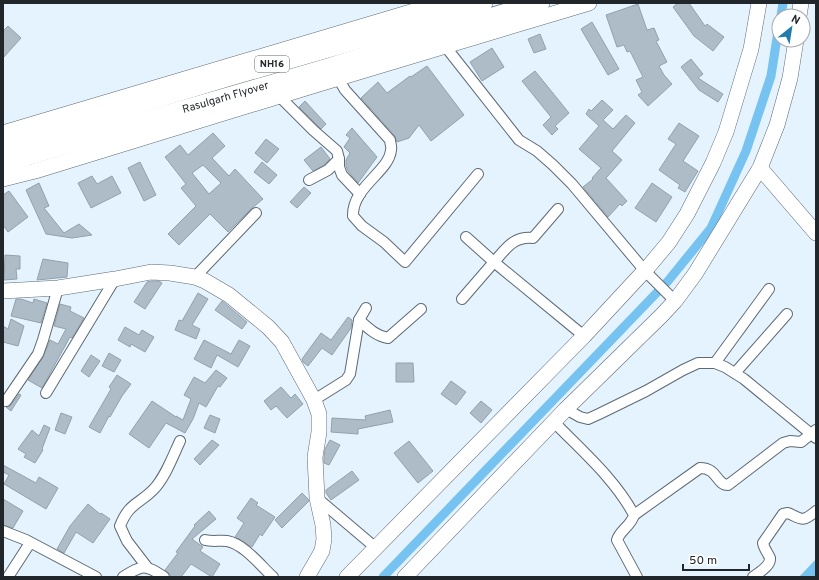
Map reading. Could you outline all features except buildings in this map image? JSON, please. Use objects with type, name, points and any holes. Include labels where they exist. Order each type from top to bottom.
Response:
[{"type":"highway","name":"Rasulgarh Flyover","points":[[3,145],[232,76],[480,9],[540,3]]},
{"type":"highway","name":"Rasulgarh Flyover","points":[[3,163],[424,39],[480,9]]},
{"type":"street","points":[[3,133],[441,3]]},
{"type":"street","points":[[3,180],[589,3]]},
{"type":"street","points":[[347,577],[584,336],[648,274],[687,214],[713,163],[726,132],[751,49],[759,3]]},
{"type":"street","points":[[446,46],[519,140],[537,151],[572,184],[648,274],[671,296]]},
{"type":"street","points":[[405,577],[554,422],[671,296],[695,274],[760,168],[777,125],[790,78],[795,48]]},
{"type":"street","points":[[338,78],[344,90],[390,140],[391,150],[386,163],[360,194],[353,209],[353,216],[362,226],[384,242],[405,262],[478,174]]},
{"type":"street","points":[[279,96],[313,130],[337,151],[340,159],[339,167],[342,175],[360,194]]},
{"type":"street","points":[[309,180],[328,170],[340,159]]},
{"type":"street","points":[[760,168],[816,233]]},
{"type":"street","points":[[462,298],[512,242],[524,237],[533,238],[558,209]]},
{"type":"street","points":[[195,277],[256,213]]},
{"type":"street","points":[[466,237],[584,336]]},
{"type":"street","points":[[3,291],[58,288],[151,272],[170,273],[195,277],[205,281],[229,295],[268,327],[282,342],[314,400],[319,414],[319,432],[315,457],[317,498],[323,525],[324,539],[322,551],[307,577]]},
{"type":"street","points":[[46,393],[115,279]]},
{"type":"street","points":[[6,401],[38,354],[58,288]]},
{"type":"street","points":[[715,363],[769,289]]},
{"type":"street","points":[[314,400],[346,380],[350,374],[359,320],[366,308]]},
{"type":"street","points":[[359,320],[374,332],[388,338],[421,309]]},
{"type":"street","points":[[735,373],[787,314]]},
{"type":"street","points":[[566,409],[580,417],[588,419],[646,391],[698,363],[715,363],[744,379],[814,434],[801,442],[790,441],[783,443],[728,485],[724,485],[720,482],[713,472],[706,468],[700,468],[634,515],[630,525],[619,535],[617,540],[637,577]]},
{"type":"street","points":[[554,422],[598,467],[630,506],[634,515]]},
{"type":"street","points":[[164,577],[147,567],[127,541],[120,526],[128,510],[153,490],[160,481],[180,441]]},
{"type":"street","points":[[317,498],[376,548]]},
{"type":"street","points":[[753,577],[767,566],[769,562],[770,558],[763,543],[783,514],[788,513],[804,520],[816,511]]},
{"type":"street","points":[[3,531],[30,543],[96,577]]},
{"type":"street","points":[[205,540],[212,542],[226,541],[232,543],[250,555],[274,577]]},
{"type":"street","points":[[8,577],[30,543]]},
{"type":"street","points":[[123,577],[139,568],[147,567]]},
{"type":"water","points":[[816,559],[816,577],[799,577]]},
{"type":"waterway","points":[[782,8],[783,3]]},
{"type":"waterway","points":[[383,577],[668,281],[711,228],[746,151],[771,76],[775,48]]}]
